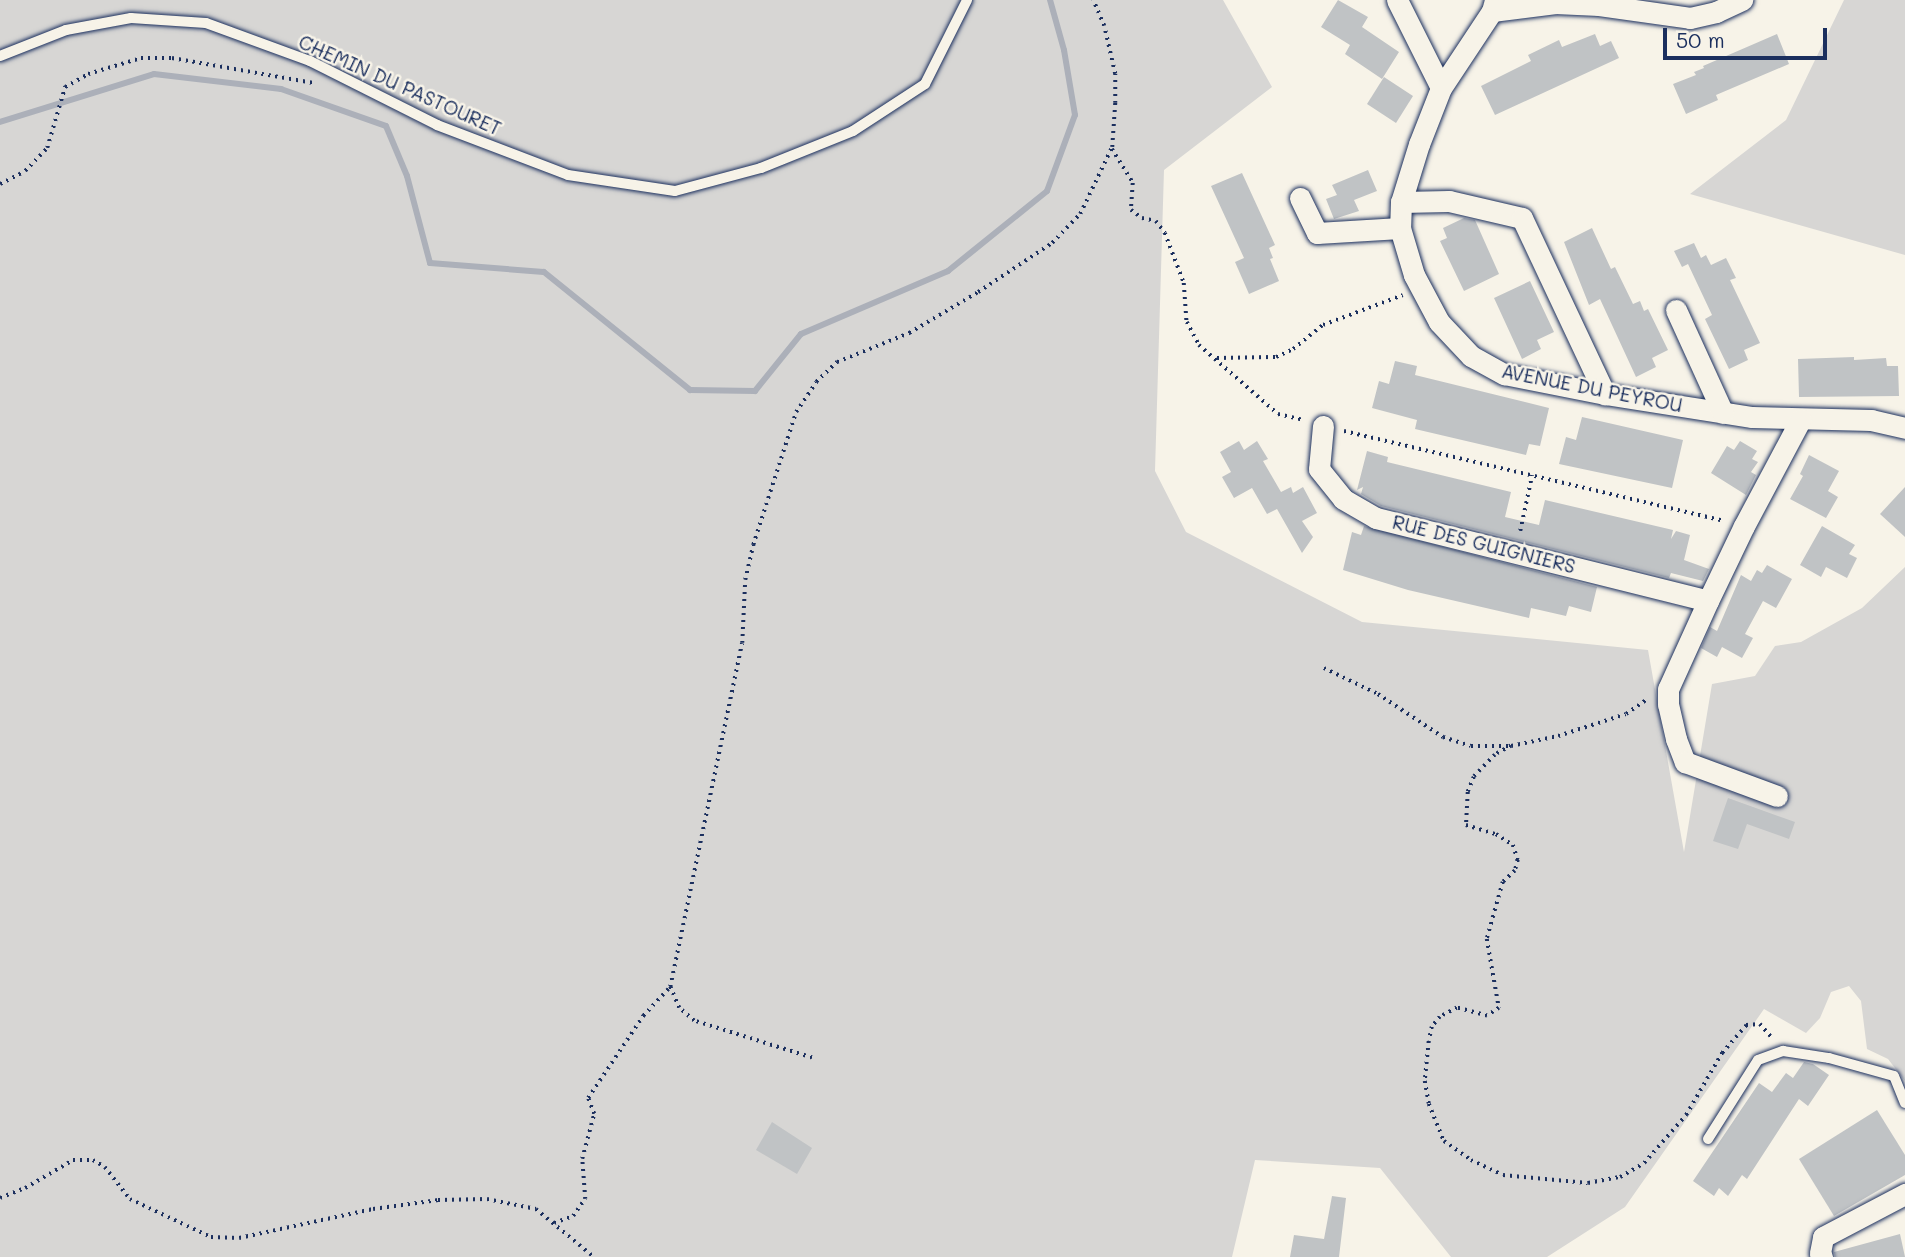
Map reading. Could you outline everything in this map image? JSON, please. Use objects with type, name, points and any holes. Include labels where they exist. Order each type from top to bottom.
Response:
[{"type":"street","points":[[1396,0],[1441,88]]},
{"type":"street","points":[[1494,6],[1588,4],[1690,18],[1716,12],[1742,0]]},
{"type":"street","name":"AVENUE DU PEYROU","points":[[1494,6],[1441,88],[1419,144],[1401,202],[1400,228],[1414,275],[1439,322],[1471,356],[1504,374],[1605,394],[1723,413],[1801,419],[1871,420],[1905,428]]},
{"type":"street","points":[[1300,198],[1317,233],[1400,228]]},
{"type":"street","points":[[1401,202],[1449,201],[1522,218],[1605,394]]},
{"type":"street","points":[[1676,310],[1723,413]]},
{"type":"street","points":[[1777,796],[1685,762],[1668,704],[1671,677],[1744,526],[1801,419]]},
{"type":"street","name":"RUE DES GUIGNIERS","points":[[1323,426],[1319,469],[1343,499],[1376,518],[1708,601]]},
{"type":"street","points":[[1822,1257],[1820,1253],[1823,1237],[1905,1194]]},
{"type":"lane","name":"CHEMIN DU PASTOURET","points":[[0,56],[66,30],[131,18],[206,23],[310,61],[437,125],[568,175],[675,191],[761,168],[853,131],[925,85],[967,0]]},
{"type":"lane","points":[[1708,1139],[1758,1060],[1783,1051],[1829,1058],[1894,1076],[1905,1103]]},
{"type":"path","points":[[554,1223],[573,1216],[585,1199],[582,1159],[594,1114],[588,1098],[643,1016],[670,986],[742,643],[745,580],[753,545],[796,412],[816,382],[837,362],[909,333],[1052,243],[1080,214],[1112,147],[1115,74],[1104,26],[1093,0]]},
{"type":"path","points":[[0,184],[25,171],[47,148],[65,87],[88,74],[141,58],[172,58],[315,83]]},
{"type":"path","points":[[1112,147],[1133,183],[1131,210],[1142,218],[1156,220],[1165,233],[1184,284],[1187,322],[1199,345],[1278,414],[1744,526]]},
{"type":"path","points":[[1217,358],[1276,356],[1293,349],[1322,324],[1421,290]]},
{"type":"path","points":[[1515,551],[1532,475]]},
{"type":"path","points":[[1324,668],[1378,694],[1443,737],[1471,746],[1511,746],[1558,736],[1626,715],[1671,677]]},
{"type":"path","points":[[1511,746],[1494,755],[1474,777],[1468,792],[1466,825],[1496,834],[1513,845],[1518,860],[1515,871],[1503,882],[1487,939],[1499,1008],[1487,1016],[1457,1008],[1440,1017],[1432,1027],[1425,1081],[1429,1104],[1444,1141],[1471,1160],[1503,1175],[1588,1183],[1620,1177],[1644,1163],[1686,1115],[1722,1054],[1746,1025],[1760,1024],[1783,1051]]},
{"type":"path","points":[[670,986],[678,1008],[694,1021],[812,1058]]},
{"type":"path","points":[[0,1198],[25,1188],[73,1160],[93,1160],[105,1167],[130,1199],[211,1237],[240,1238],[373,1209],[438,1200],[487,1199],[536,1209],[594,1257]]},
{"type":"shaded area","points":[[0,0],[1223,0],[1272,87],[1164,170],[1155,471],[1186,532],[1362,622],[1648,650],[1684,852],[1712,684],[1755,676],[1775,646],[1801,642],[1862,608],[1905,567],[1905,1081],[1888,1059],[1867,1049],[1861,1001],[1849,986],[1831,992],[1820,1018],[1806,1033],[1764,1009],[1625,1207],[1547,1257],[1451,1257],[1380,1168],[1255,1160],[1232,1257],[0,1257]]},
{"type":"shaded area","points":[[1844,0],[1905,0],[1905,255],[1690,194],[1786,120]]},
{"type":"building","points":[[1338,0],[1368,17],[1362,27],[1399,52],[1382,79],[1345,54],[1350,45],[1321,27]]},
{"type":"building","points":[[1595,34],[1600,46],[1611,41],[1619,58],[1495,115],[1481,86],[1531,61],[1528,55],[1559,40],[1562,47]]},
{"type":"building","points":[[1777,34],[1789,64],[1716,95],[1718,100],[1686,114],[1673,84],[1696,75],[1694,72],[1704,68],[1703,66]]},
{"type":"building","points":[[1384,77],[1413,96],[1396,123],[1367,104]]},
{"type":"building","points":[[1368,170],[1377,191],[1354,200],[1359,211],[1334,219],[1326,199],[1337,195],[1332,185]]},
{"type":"building","points":[[1242,173],[1275,245],[1269,248],[1273,258],[1270,259],[1279,281],[1249,294],[1235,262],[1244,258],[1211,186]]},
{"type":"building","points":[[1464,218],[1475,220],[1499,274],[1464,291],[1440,241],[1447,238],[1443,228]]},
{"type":"building","points":[[1592,228],[1611,269],[1615,267],[1633,304],[1640,301],[1644,311],[1648,309],[1668,350],[1652,358],[1656,367],[1636,377],[1600,299],[1589,305],[1564,242]]},
{"type":"building","points":[[1694,243],[1701,258],[1706,255],[1711,265],[1726,258],[1736,278],[1730,280],[1760,343],[1744,350],[1748,360],[1729,369],[1705,319],[1712,315],[1688,264],[1682,267],[1674,251]]},
{"type":"building","points":[[1530,281],[1554,332],[1537,340],[1541,349],[1522,359],[1494,298]]},
{"type":"building","points":[[1854,357],[1854,360],[1886,358],[1887,366],[1898,366],[1899,396],[1799,397],[1798,359]]},
{"type":"building","points":[[1395,361],[1417,366],[1415,375],[1549,408],[1540,446],[1529,444],[1526,455],[1415,429],[1417,420],[1372,408],[1379,381],[1389,384]]},
{"type":"building","points":[[1582,417],[1683,440],[1672,488],[1559,464],[1566,437],[1576,440]]},
{"type":"building","points":[[1239,441],[1244,450],[1257,441],[1268,459],[1263,461],[1281,492],[1291,487],[1293,493],[1303,487],[1317,513],[1302,521],[1313,537],[1302,553],[1277,509],[1267,514],[1252,488],[1234,498],[1222,477],[1231,472],[1220,452]]},
{"type":"building","points":[[1740,441],[1757,451],[1752,459],[1758,462],[1751,472],[1756,475],[1746,495],[1711,473],[1727,446],[1734,450]]},
{"type":"building","points":[[1367,451],[1388,457],[1387,462],[1511,492],[1505,517],[1539,525],[1545,500],[1673,530],[1671,539],[1676,531],[1690,535],[1684,560],[1709,569],[1703,581],[1671,573],[1669,578],[1381,506],[1361,494],[1363,487],[1357,490]]},
{"type":"building","points":[[1809,455],[1839,471],[1828,491],[1838,497],[1826,518],[1790,499],[1803,476],[1800,474]]},
{"type":"building","points":[[1905,487],[1905,537],[1880,514]]},
{"type":"building","points":[[1364,526],[1597,587],[1591,612],[1569,606],[1566,616],[1531,608],[1529,618],[1408,590],[1343,570],[1352,532],[1361,535]]},
{"type":"building","points":[[1822,526],[1855,545],[1849,554],[1857,558],[1847,578],[1826,567],[1821,577],[1800,565]]},
{"type":"building","points":[[1767,565],[1792,579],[1776,608],[1763,601],[1745,634],[1753,638],[1742,658],[1722,647],[1717,657],[1701,648],[1710,627],[1717,631],[1741,575],[1751,581],[1757,570],[1762,573]]},
{"type":"building","points":[[1728,798],[1795,822],[1789,839],[1747,824],[1738,849],[1713,841]]},
{"type":"building","points":[[1804,1062],[1813,1064],[1829,1075],[1808,1106],[1799,1099],[1747,1179],[1742,1175],[1728,1196],[1719,1188],[1714,1196],[1693,1181],[1759,1083],[1772,1092],[1786,1073],[1793,1078]]},
{"type":"building","points":[[1877,1110],[1905,1155],[1905,1175],[1834,1216],[1799,1159]]},
{"type":"building","points":[[772,1122],[812,1148],[797,1174],[756,1150]]},
{"type":"building","points":[[1332,1196],[1346,1198],[1339,1257],[1290,1257],[1294,1235],[1324,1239]]},
{"type":"building","points":[[1900,1234],[1905,1257],[1835,1257],[1834,1252]]},
{"type":"waterway","points":[[0,122],[154,74],[281,89],[386,126],[407,176],[430,263],[544,272],[690,390],[755,391],[801,334],[948,271],[1047,191],[1075,115],[1064,50],[1050,0]]}]
